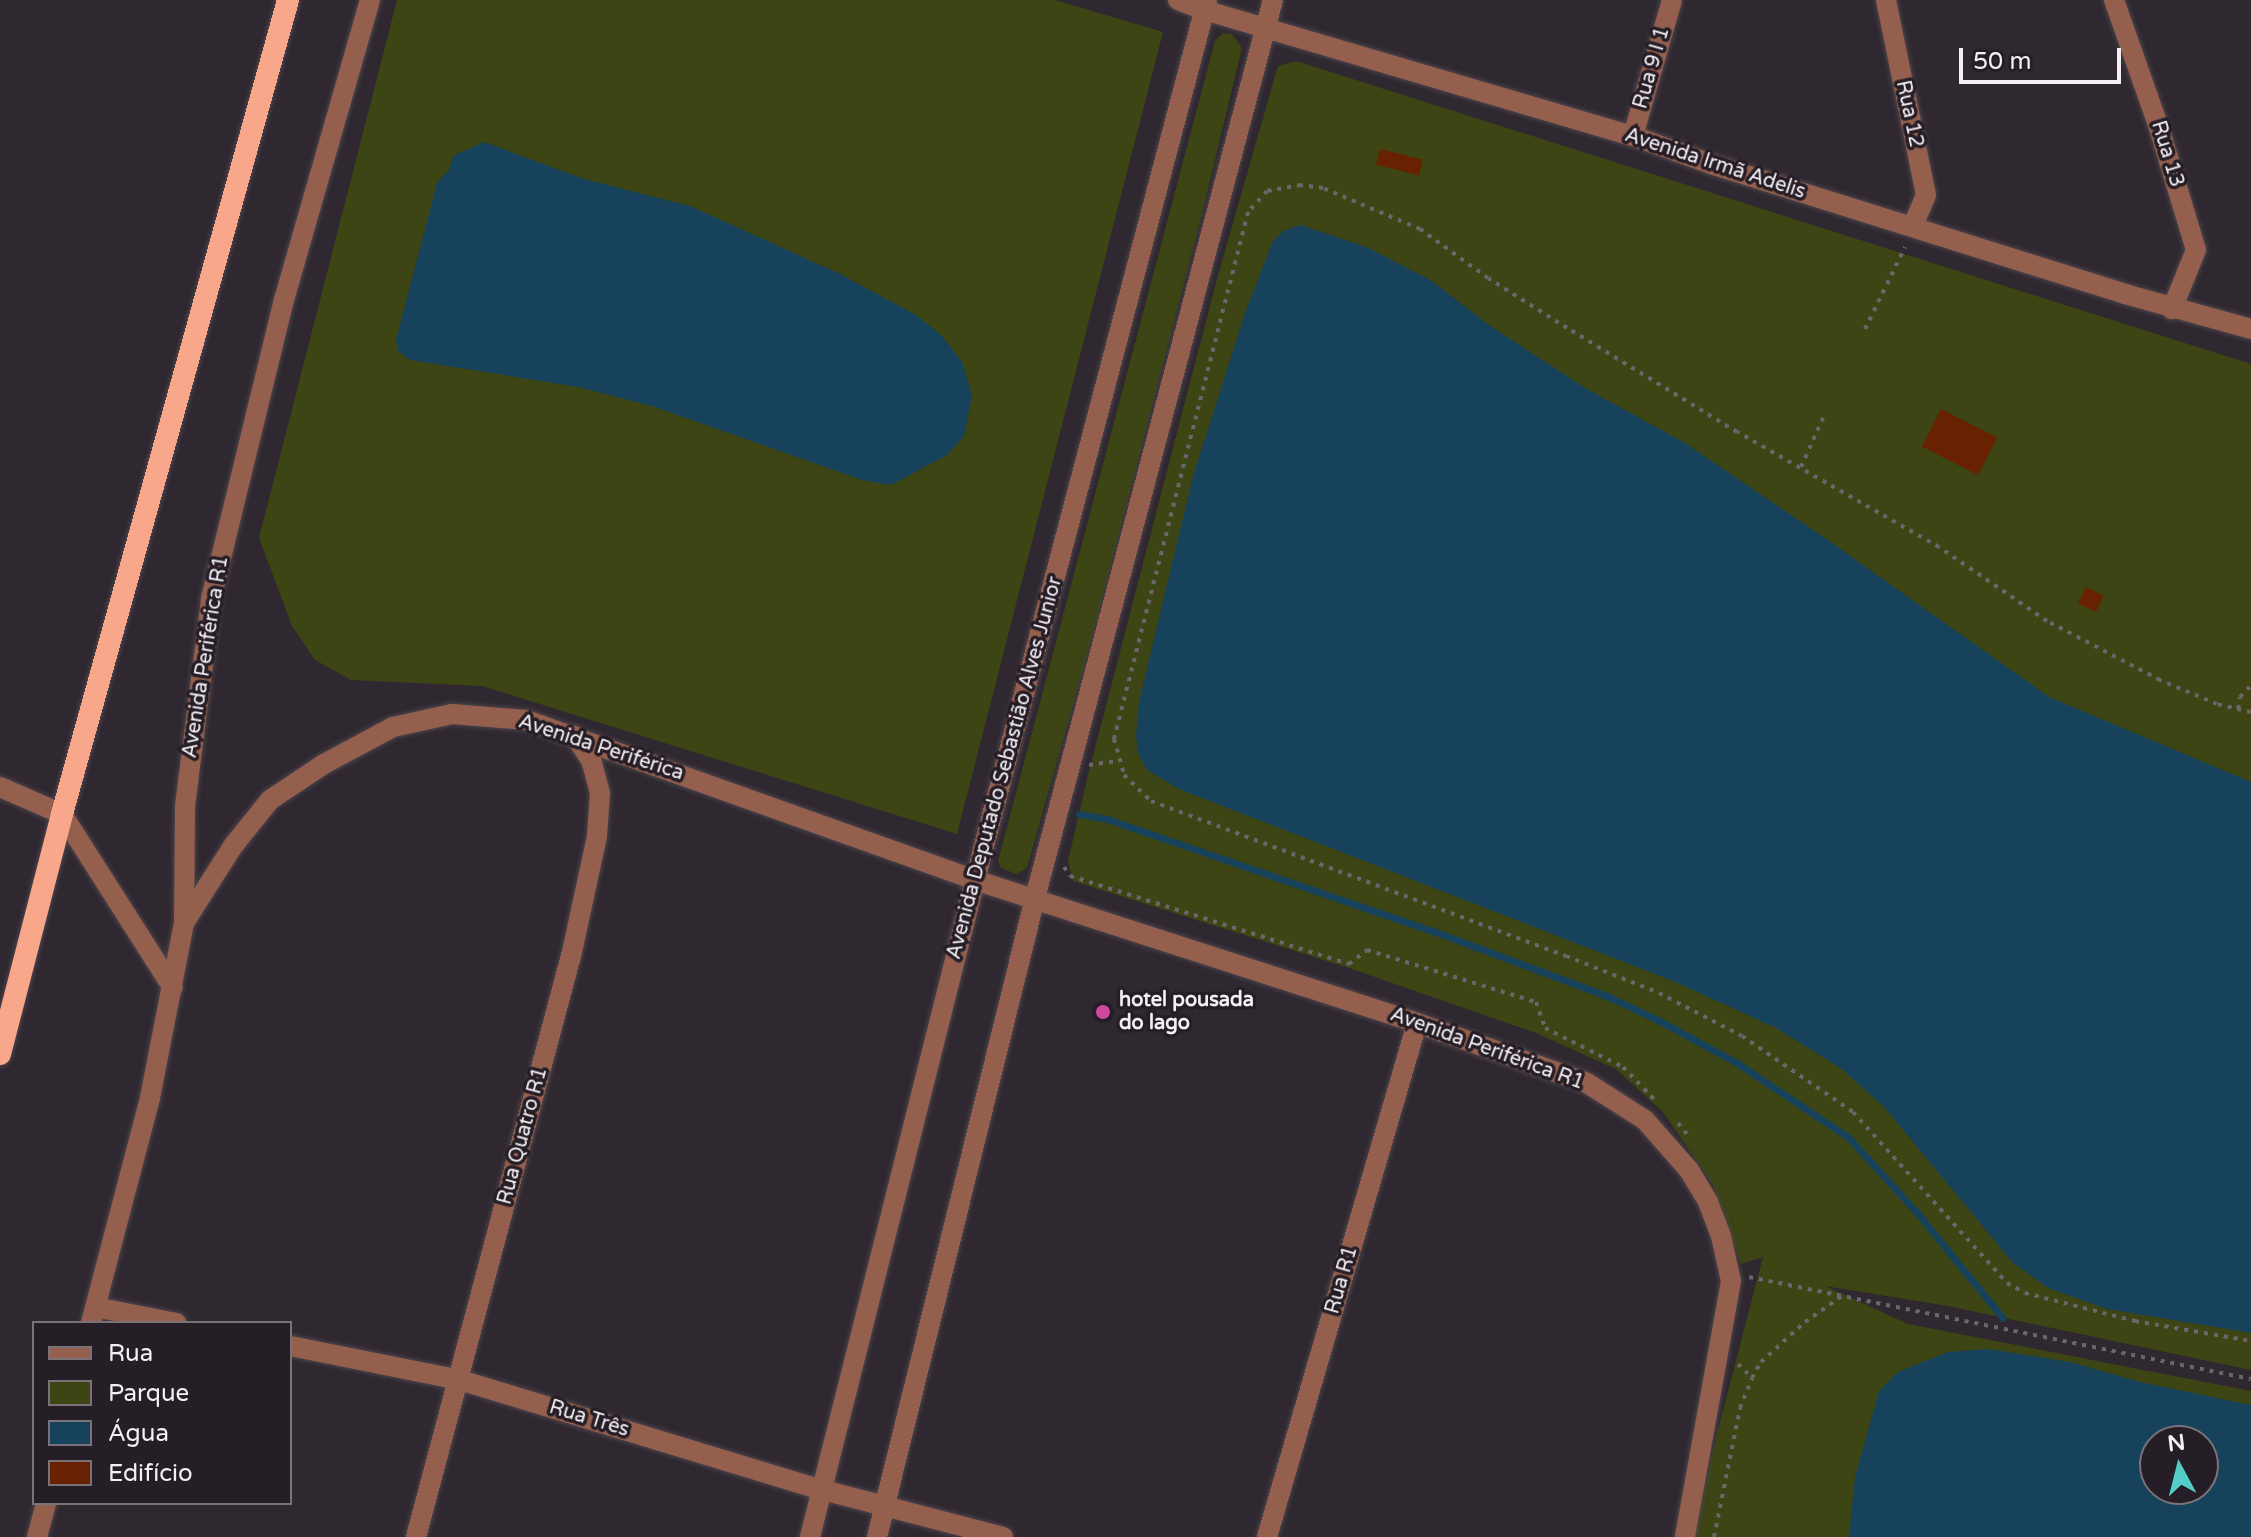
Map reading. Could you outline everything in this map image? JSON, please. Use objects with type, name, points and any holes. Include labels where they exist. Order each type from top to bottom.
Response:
[{"type":"highway","points":[[0,1054],[62,814],[288,0]]},
{"type":"street","name":"Avenida Periférica R1","points":[[93,1315],[150,1098],[184,923],[185,806],[211,599],[284,300],[370,0]]},
{"type":"street","name":"Avenida Irmã Adelis","points":[[1178,0],[1206,5],[1264,30],[1633,136],[2172,309],[2251,329]]},
{"type":"street","points":[[877,1537],[1035,898],[1273,0]]},
{"type":"street","name":"Rua 9 I 1","points":[[1633,136],[1672,0]]},
{"type":"street","name":"Rua 12","points":[[1886,0],[1926,195],[1913,226]]},
{"type":"street","name":"Rua 13","points":[[2114,0],[2159,128],[2196,250],[2172,309]]},
{"type":"street","name":"Avenida Deputado Sebastião Alves Junior","points":[[810,1537],[975,880],[1206,5]]},
{"type":"street","name":"Avenida Periférica","points":[[184,923],[233,846],[270,800],[324,764],[393,727],[452,714],[526,720],[975,880],[1035,898]]},
{"type":"street","name":"Rua Quatro R1","points":[[416,1537],[572,952],[597,836],[600,793],[591,760],[575,736]]},
{"type":"street","points":[[0,787],[62,814],[173,988]]},
{"type":"street","name":"Avenida Periférica R1","points":[[1035,898],[1417,1023],[1587,1083],[1645,1120],[1689,1170],[1708,1202],[1721,1236],[1731,1281],[1685,1537]]},
{"type":"street","name":"Rua R1","points":[[1267,1537],[1417,1023]]},
{"type":"street","points":[[93,1315],[155,1321]]},
{"type":"street","name":"Rua Três","points":[[292,1346],[460,1380],[823,1490],[1003,1537]]},
{"type":"street","points":[[37,1537],[45,1505]]},
{"type":"path","points":[[2251,712],[2160,680],[2047,621],[1939,547],[1801,468],[1501,287],[1420,229],[1323,188],[1301,185],[1267,191],[1248,212],[1114,739],[1124,775],[1151,801],[1566,956],[1659,993],[1742,1036],[1853,1112],[2007,1283],[2025,1293],[2135,1321],[2251,1341]]},
{"type":"path","points":[[1865,329],[1913,226]]},
{"type":"path","points":[[1801,468],[1823,418]]},
{"type":"path","points":[[2238,709],[2240,697],[2251,685]]},
{"type":"path","points":[[1072,759],[1091,765],[1119,761]]},
{"type":"path","points":[[1731,1281],[1753,1275],[2251,1379]]},
{"type":"path","points":[[1714,1537],[1740,1408],[1752,1378],[1761,1362],[1805,1322],[1842,1296]]},
{"type":"green space","points":[[397,0],[1055,0],[1163,32],[957,834],[482,686],[351,680],[315,660],[292,626],[259,538]]},
{"type":"green space","points":[[1223,33],[1232,34],[1242,48],[1203,210],[1093,634],[1027,868],[1016,874],[1001,868],[998,861],[1215,41]]},
{"type":"green space","points":[[1296,61],[2251,364],[2251,1370],[1948,1306],[1825,1286],[1908,1324],[2251,1391],[2251,1537],[1695,1537],[1713,1449],[1763,1257],[1741,1264],[1713,1185],[1663,1112],[1616,1069],[1536,1033],[1349,968],[1073,881],[1068,861],[1088,775],[1218,275],[1278,66]]},
{"type":"water","points":[[484,142],[584,179],[690,206],[838,273],[916,315],[941,335],[962,362],[972,395],[964,436],[947,455],[891,485],[862,480],[655,407],[578,387],[410,360],[398,351],[396,340],[437,183],[449,170],[453,156]]},
{"type":"water","points":[[1301,225],[1366,247],[1429,279],[1489,325],[1585,388],[1685,443],[2049,697],[2251,782],[2251,1333],[2107,1309],[2048,1288],[2013,1263],[1885,1108],[1842,1069],[1776,1028],[1673,981],[1179,789],[1147,770],[1138,753],[1139,702],[1193,476],[1245,313],[1273,241],[1283,231]]},
{"type":"water","points":[[1989,1349],[2070,1362],[2140,1382],[2251,1405],[2251,1537],[1849,1537],[1855,1477],[1879,1391],[1898,1372],[1948,1352]]},
{"type":"building","points":[[1380,149],[1423,160],[1419,175],[1376,165]]},
{"type":"building","points":[[1941,409],[1997,438],[1978,475],[1922,446]]},
{"type":"building","points":[[2086,587],[2104,596],[2096,612],[2078,603]]},
{"type":"waterway","points":[[1079,814],[1107,819],[1433,931],[1607,996],[1660,1021],[1737,1063],[1848,1137],[1919,1215],[2002,1317]]},
{"type":"place","name":"hotel pousada do lago","points":[[1103,1012]]}]
